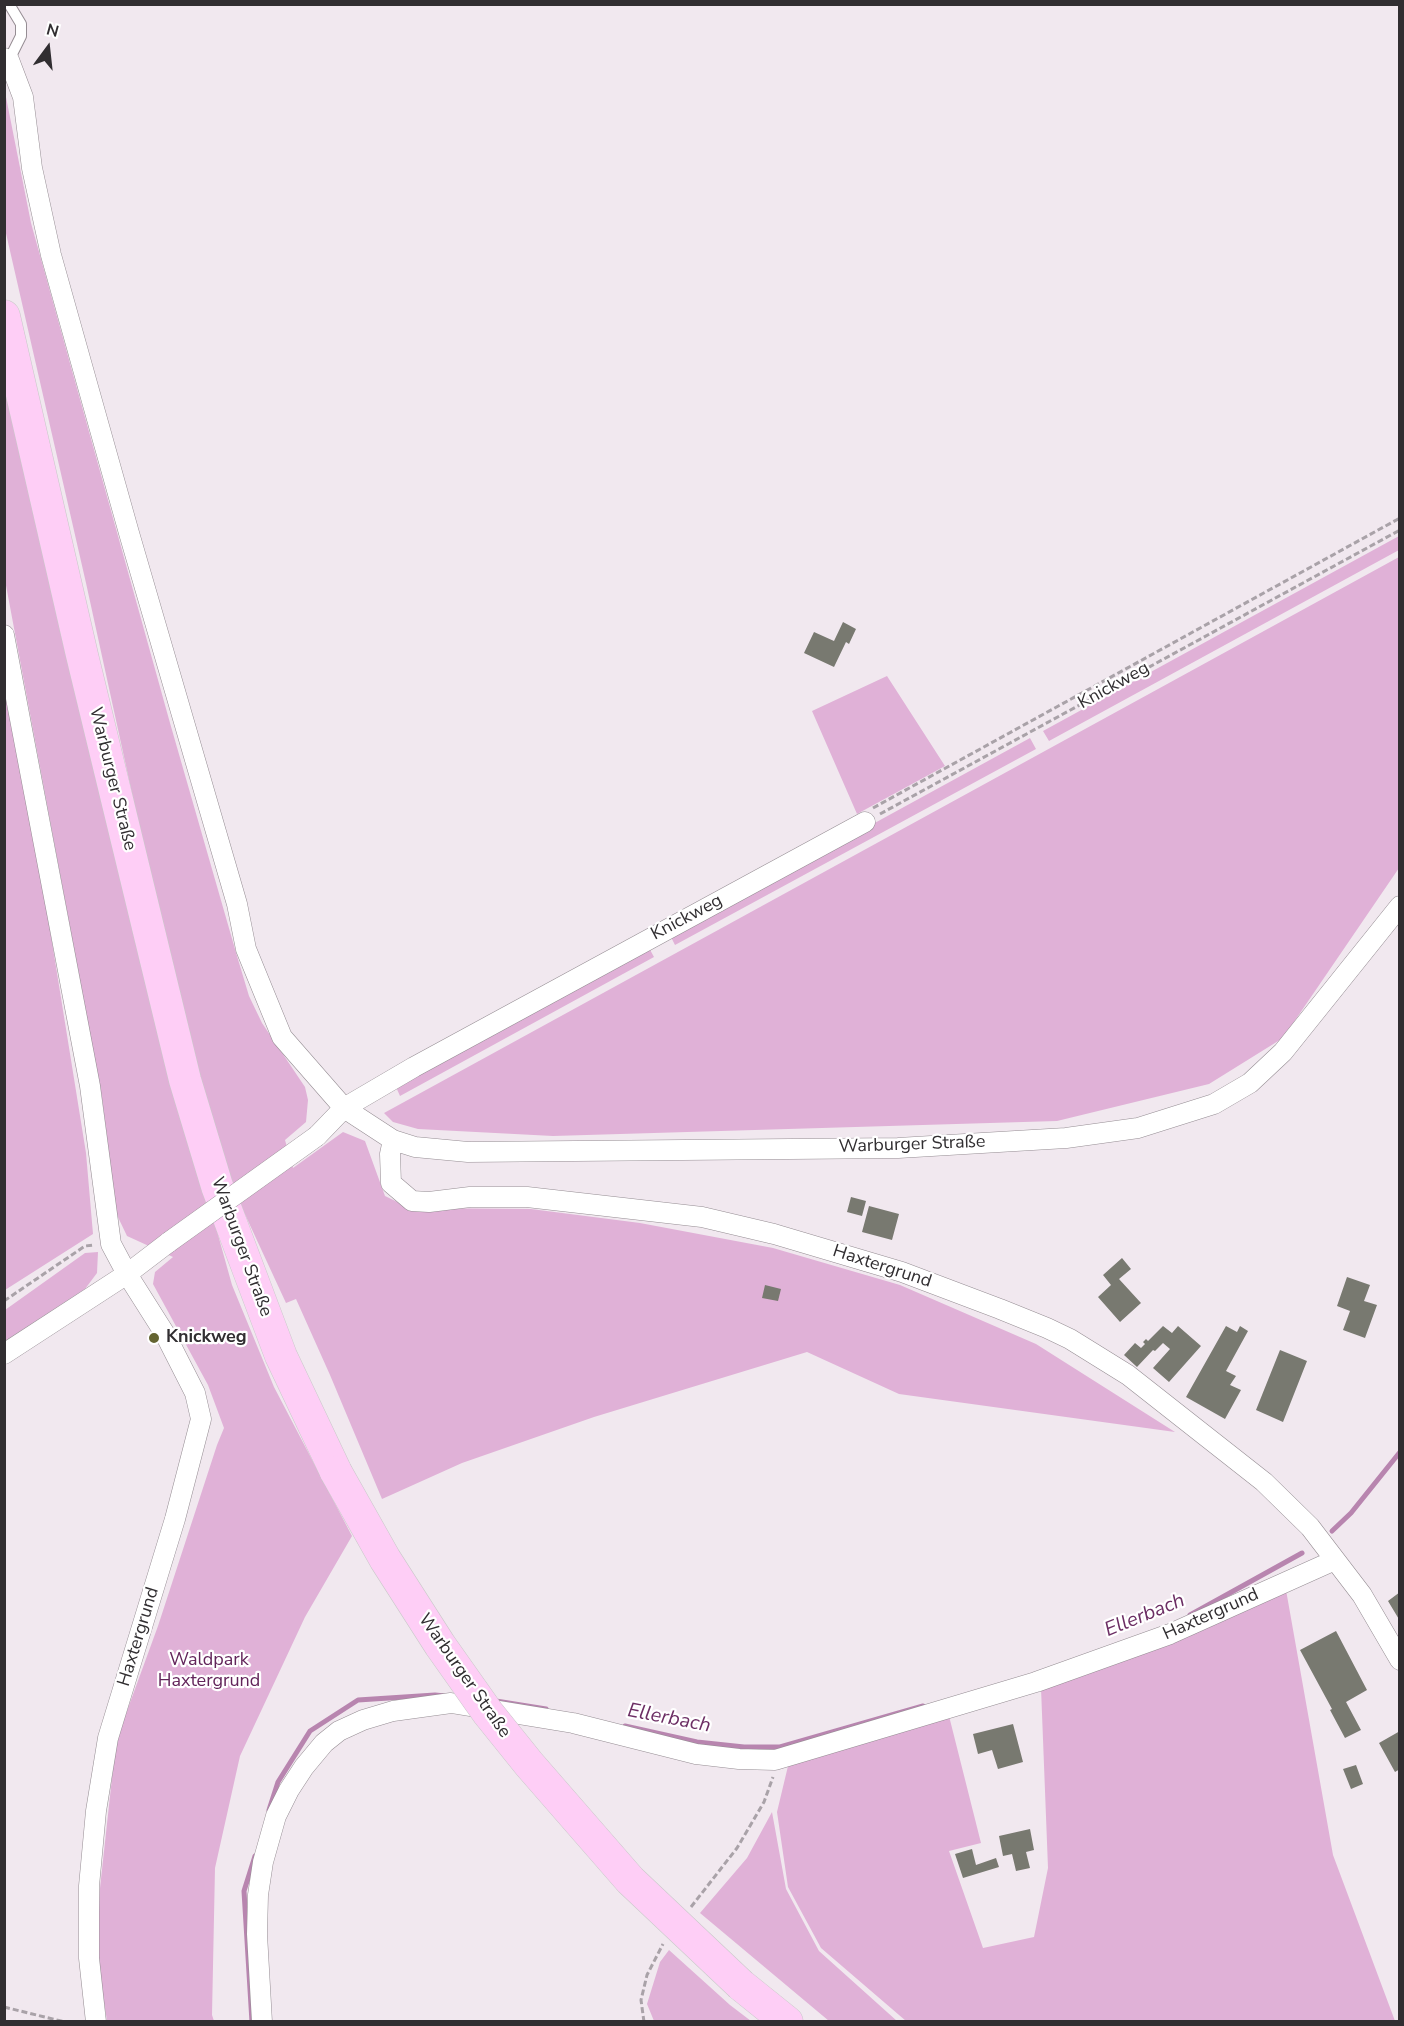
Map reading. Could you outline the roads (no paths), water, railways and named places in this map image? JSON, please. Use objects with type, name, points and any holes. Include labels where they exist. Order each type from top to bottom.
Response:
[{"type":"main road","name":"Warburger Straße","points":[[4,316],[82,655],[185,1080],[217,1186],[281,1356],[336,1472],[391,1569],[440,1645],[488,1713],[529,1764],[630,1880],[741,1985],[787,2022]]},
{"type":"street","name":"Warburger Straße","points":[[7,59],[23,97],[32,168],[51,255],[237,904],[246,949],[282,1037],[344,1108],[393,1140],[415,1147],[468,1152],[898,1148],[1066,1138],[1138,1128],[1214,1104],[1250,1083],[1283,1052],[1400,906]]},
{"type":"street","name":"Haxtergrund","points":[[4,635],[90,1086],[111,1244],[165,1334],[195,1393],[201,1419],[175,1519],[108,1738],[96,1811],[89,1886],[89,1958],[96,2022]]},
{"type":"street","name":"Knickweg","points":[[4,1354],[127,1274],[317,1136],[344,1108],[414,1067],[865,822]]},
{"type":"street","name":"Haxtergrund","points":[[393,1140],[390,1154],[391,1182],[412,1201],[429,1202],[470,1197],[527,1197],[702,1217],[774,1234],[902,1272],[1047,1328],[1128,1375],[1264,1482],[1310,1527],[1362,1595],[1400,1660]]},
{"type":"street","name":"Haxtergrund","points":[[262,2022],[256,1934],[258,1895],[268,1841],[276,1816],[304,1767],[324,1743],[339,1731],[363,1720],[393,1712],[451,1703],[573,1723],[696,1754],[775,1760],[1036,1682],[1170,1634],[1335,1560]]},
{"type":"lane","points":[[7,59],[21,36],[21,24],[9,4]]},
{"type":"waterway","name":"Ellerbach","points":[[1332,1531],[1351,1513],[1400,1452]]},
{"type":"waterway","name":"Ellerbach","points":[[1190,1615],[1302,1553]]},
{"type":"waterway","name":"Ellerbach","points":[[269,1810],[278,1782],[310,1731],[358,1700],[445,1696]]},
{"type":"waterway","name":"Ellerbach","points":[[496,1701],[546,1709]]},
{"type":"waterway","name":"Ellerbach","points":[[625,1726],[697,1742],[744,1747],[780,1747],[923,1706]]},
{"type":"waterway","name":"Ellerbach","points":[[252,2022],[244,1891],[255,1856]]},
{"type":"place","name":"Knickweg","points":[[154,1338]]},
{"type":"park label","name":"Waldpark Haxtergrund","points":[[209,1671]]}]
